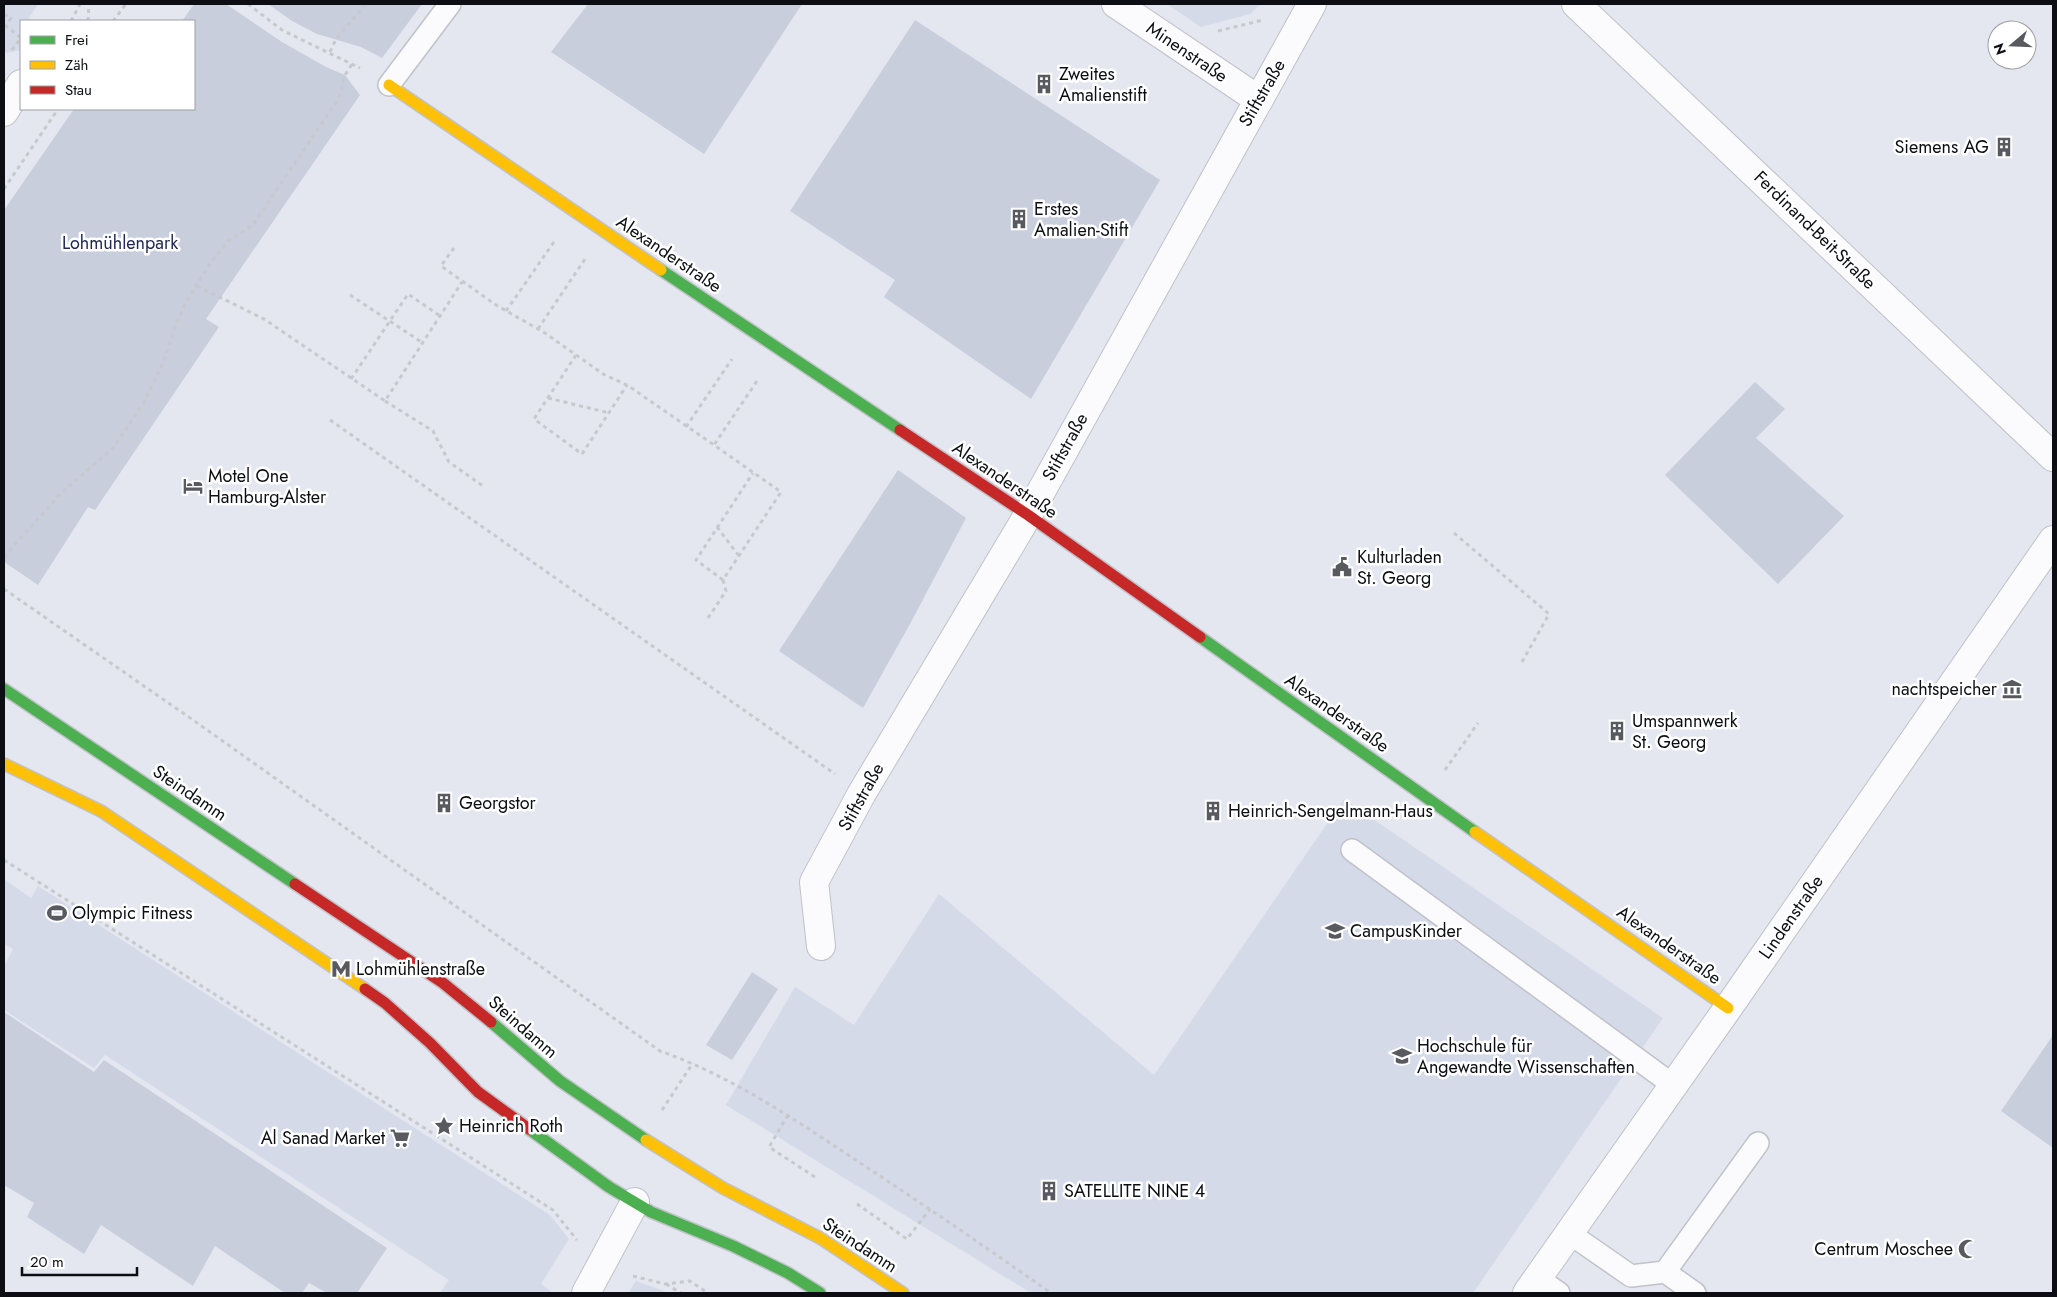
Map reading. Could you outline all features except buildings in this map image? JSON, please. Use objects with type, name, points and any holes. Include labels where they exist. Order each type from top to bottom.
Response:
[{"type":"main road","name":"Alexanderstraße","points":[[389,85],[778,350],[1028,515],[1425,797],[1728,1008]]},
{"type":"main road","name":"Steindamm","points":[[4,689],[443,983],[560,1081],[723,1188],[820,1238],[903,1293]]},
{"type":"main road","points":[[4,764],[101,811],[385,1003],[430,1043],[478,1092],[587,1172],[651,1212],[734,1246],[788,1273],[820,1293]]},
{"type":"street","name":"Minenstraße","points":[[1116,4],[1259,100]]},
{"type":"street","name":"Stiftstraße","points":[[821,946],[814,882],[862,793],[1028,515],[1312,4]]},
{"type":"street","name":"Ferdinand-Beit-Straße","points":[[1576,4],[2053,457]]},
{"type":"street","points":[[4,112],[20,86]]},
{"type":"street","name":"Lindenstraße","points":[[1541,1288],[1569,1233],[1728,1008],[2053,540]]},
{"type":"street","points":[[586,1293],[635,1202]]},
{"type":"lane","points":[[389,85],[450,4]]},
{"type":"lane","points":[[1352,850],[1674,1085]]},
{"type":"lane","points":[[1664,1272],[1758,1143]]},
{"type":"lane","points":[[1569,1233],[1631,1276],[1664,1272],[1695,1293]]},
{"type":"path","points":[[71,20],[80,4]]},
{"type":"path","points":[[88,20],[89,4]]},
{"type":"path","points":[[114,20],[126,4]]},
{"type":"path","points":[[248,4],[282,30],[330,52],[389,85]]},
{"type":"path","points":[[330,52],[336,39],[366,4]]},
{"type":"path","points":[[4,14],[11,18],[6,26],[20,38]]},
{"type":"path","points":[[1264,26],[1268,19]]},
{"type":"path","points":[[9,53],[20,40]]},
{"type":"path","points":[[4,556],[61,493],[113,448],[143,404],[163,363],[186,302],[211,262],[230,240],[252,226],[339,98],[345,75],[352,64]]},
{"type":"path","points":[[4,188],[57,110]]},
{"type":"path","points":[[506,311],[560,234]]},
{"type":"path","points":[[454,248],[441,266],[462,282],[506,311],[538,329],[603,374],[627,385],[781,492],[724,580],[726,591],[708,618]]},
{"type":"path","points":[[538,329],[589,253]]},
{"type":"path","points":[[385,402],[462,282]]},
{"type":"path","points":[[196,286],[264,319],[385,402],[433,431],[449,462],[483,486]]},
{"type":"path","points":[[351,379],[408,294],[440,316]]},
{"type":"path","points":[[350,295],[423,343]]},
{"type":"path","points":[[686,427],[736,353]]},
{"type":"path","points":[[576,355],[534,419],[582,454],[627,385]]},
{"type":"path","points":[[714,445],[764,371]]},
{"type":"path","points":[[548,398],[609,413]]},
{"type":"path","points":[[330,420],[862,793]]},
{"type":"path","points":[[724,580],[696,560],[753,473]]},
{"type":"path","points":[[717,527],[739,556]]},
{"type":"path","points":[[1454,533],[1549,614],[1522,662]]},
{"type":"path","points":[[4,589],[660,1051],[693,1062],[732,1082],[788,1115],[930,1209],[1051,1293]]},
{"type":"path","points":[[1425,797],[1478,723]]},
{"type":"path","points":[[4,860],[553,1210],[579,1243]]},
{"type":"path","points":[[661,1112],[693,1062]]},
{"type":"path","points":[[788,1115],[768,1147],[816,1177]]},
{"type":"path","points":[[857,1204],[907,1239],[930,1209]]},
{"type":"path","points":[[628,1274],[665,1284],[681,1293]]},
{"type":"path","points":[[665,1284],[690,1281],[708,1293]]},
{"type":"shaded area","points":[[4,4],[38,4],[29,18],[30,20],[20,20],[20,50],[7,53],[4,51]]},
{"type":"shaded area","points":[[1167,4],[1261,4],[1250,14],[1201,27]]},
{"type":"shaded area","points":[[1344,799],[1663,1018],[1473,1293],[1031,1293],[726,1105],[795,987],[854,1025],[939,894],[1154,1075]]},
{"type":"shaded area","points":[[4,879],[31,898],[38,886],[550,1215],[569,1239],[541,1284],[553,1293],[440,1293],[449,1280],[105,1055],[94,1068],[4,1010],[4,966],[13,949],[4,944]]},
{"type":"shaded area","points":[[636,1281],[664,1291],[667,1293],[628,1293]]},
{"type":"green space","name":"Lohmühlenpark","points":[[194,4],[226,4],[282,42],[326,67],[345,75],[360,95],[206,319],[219,327],[95,510],[88,507],[38,585],[4,562],[4,210],[73,110],[195,110],[195,20],[183,20]]},
{"type":"green space","points":[[268,4],[422,4],[382,58],[361,47],[317,34],[292,21]]},
{"type":"green space","points":[[588,4],[802,4],[704,154],[551,52]]},
{"type":"green space","points":[[915,20],[1160,180],[1031,399],[884,297],[895,280],[790,211]]},
{"type":"green space","points":[[1755,382],[1785,409],[1756,438],[1844,516],[1778,584],[1665,475]]},
{"type":"green space","points":[[898,470],[966,518],[863,708],[779,651]]},
{"type":"green space","points":[[752,972],[778,989],[732,1060],[706,1045]]},
{"type":"green space","points":[[4,1012],[94,1072],[104,1060],[387,1248],[357,1293],[327,1293],[309,1283],[302,1293],[285,1293],[215,1246],[193,1286],[101,1225],[84,1254],[27,1217],[34,1203],[4,1185]]},
{"type":"green space","points":[[2053,1035],[2053,1148],[2001,1111]]},
{"type":"traffic: fast","points":[[661,270],[900,430]]},
{"type":"traffic: fast","points":[[1200,637],[1475,832]]},
{"type":"traffic: fast","points":[[4,689],[295,884]]},
{"type":"traffic: fast","points":[[491,1022],[560,1081],[646,1140]]},
{"type":"traffic: fast","points":[[529,1129],[609,1187],[651,1212],[733,1246],[788,1273],[820,1293]]},
{"type":"traffic: slow","points":[[389,85],[661,270]]},
{"type":"traffic: slow","points":[[4,764],[101,811],[365,989]]},
{"type":"traffic: slow","points":[[1475,832],[1728,1008]]},
{"type":"traffic: slow","points":[[646,1140],[723,1188],[820,1238],[903,1293]]},
{"type":"traffic: jam","points":[[900,430],[1028,515],[1200,637]]},
{"type":"traffic: jam","points":[[295,884],[443,983],[491,1022]]},
{"type":"traffic: jam","points":[[365,989],[385,1003],[430,1043],[478,1092],[529,1129]]},
{"type":"place","name":"Zweites Amalienstift","points":[[1044,84]]},
{"type":"place","name":"Siemens AG","points":[[2004,147]]},
{"type":"place","name":"Erstes Amalien-Stift","points":[[1019,219]]},
{"type":"place","name":"Motel One Hamburg-Alster","points":[[193,486]]},
{"type":"place","name":"Kulturladen St. Georg","points":[[1342,567]]},
{"type":"place","name":"nachtspeicher","points":[[2012,689]]},
{"type":"place","name":"Umspannwerk St. Georg","points":[[1617,731]]},
{"type":"place","name":"Georgstor","points":[[444,803]]},
{"type":"place","name":"Heinrich-Sengelmann-Haus","points":[[1213,811]]},
{"type":"place","name":"Olympic Fitness","points":[[57,913]]},
{"type":"place","name":"CampusKinder","points":[[1335,931]]},
{"type":"place","name":"Lohmühlenstraße","points":[[341,969]]},
{"type":"place","name":"Hochschule für Angewandte Wissenschaften","points":[[1402,1056]]},
{"type":"place","name":"Heinrich Roth","points":[[444,1126]]},
{"type":"place","name":"Al Sanad Market","points":[[400,1138]]},
{"type":"place","name":"SATELLITE NINE 4","points":[[1049,1191]]},
{"type":"place","name":"Centrum Moschee","points":[[1968,1249]]}]
